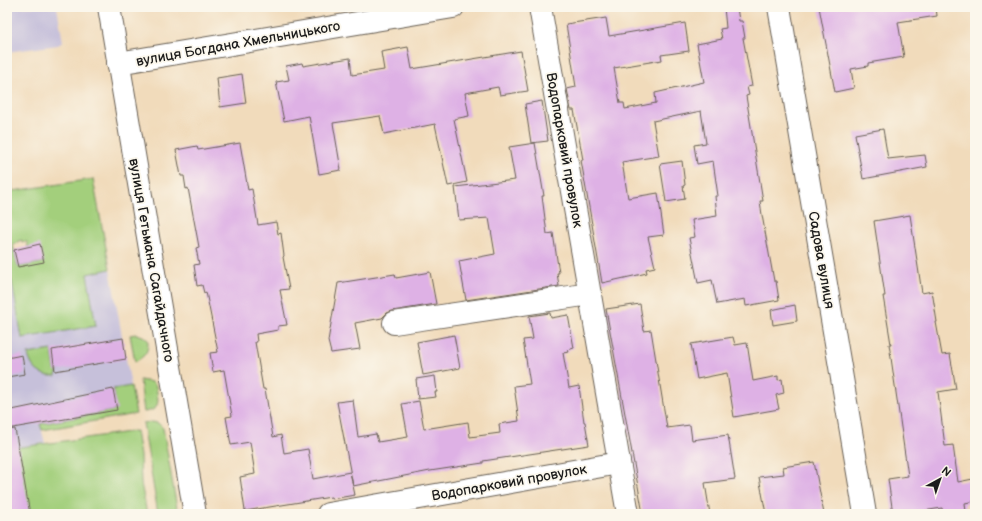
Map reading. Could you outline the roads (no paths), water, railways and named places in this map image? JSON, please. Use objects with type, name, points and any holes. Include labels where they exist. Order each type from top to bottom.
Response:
[{"type":"street","name":"вулиця Гетьмана Сагайдачного","points":[[109,7],[195,514]]},
{"type":"street","name":"вулиця Богдана Хмельницького","points":[[118,64],[430,9],[453,7]]},
{"type":"street","name":"Водопарковий провулок","points":[[540,7],[628,514]]},
{"type":"street","name":"Садова вулиця","points":[[779,7],[865,514]]},
{"type":"street","points":[[394,323],[590,294]]},
{"type":"street","name":"Водопарковий провулок","points":[[328,514],[619,463]]}]
